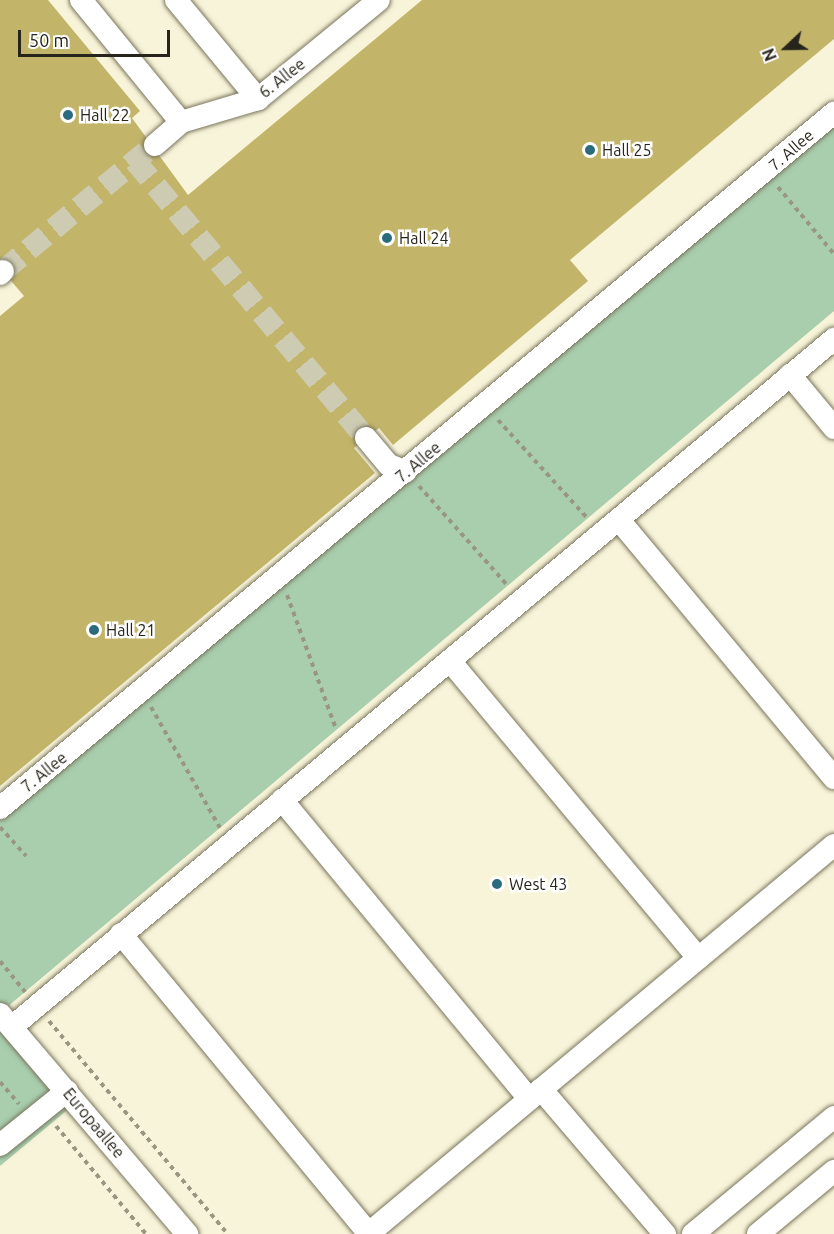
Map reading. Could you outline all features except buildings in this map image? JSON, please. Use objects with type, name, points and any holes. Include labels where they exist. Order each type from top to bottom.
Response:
[{"type":"street","points":[[81,0],[181,122]]},
{"type":"street","points":[[176,0],[258,99]]},
{"type":"street","name":"6. Allee","points":[[154,145],[181,122],[258,99],[370,3]]},
{"type":"street","name":"7. Allee","points":[[0,808],[143,692],[766,173],[834,113]]},
{"type":"street","points":[[7,1020],[37,1006],[834,339]]},
{"type":"street","points":[[790,375],[834,428]]},
{"type":"street","points":[[366,438],[389,465],[406,472]]},
{"type":"street","points":[[611,527],[834,778]]},
{"type":"street","points":[[450,661],[699,958]]},
{"type":"street","points":[[282,800],[535,1094],[665,1234]]},
{"type":"street","points":[[121,934],[369,1234],[834,845]]},
{"type":"street","name":"Europaallee","points":[[7,1020],[187,1234]]},
{"type":"street","points":[[0,1145],[67,1091]]},
{"type":"street","points":[[693,1234],[834,1117]]},
{"type":"street","points":[[758,1234],[834,1171]]},
{"type":"path","points":[[766,173],[834,254]]},
{"type":"path","points":[[486,406],[611,527]]},
{"type":"path","points":[[406,472],[521,602]]},
{"type":"path","points":[[280,578],[343,749]]},
{"type":"path","points":[[143,692],[230,843]]},
{"type":"path","points":[[0,826],[26,856]]},
{"type":"path","points":[[0,961],[228,1234]]},
{"type":"path","points":[[0,1082],[22,1108],[34,1098],[146,1234]]},
{"type":"green space","points":[[834,113],[834,311],[0,1013],[0,808]]},
{"type":"green space","points":[[0,1014],[77,1102],[0,1166]]},
{"type":"tunnel","points":[[3,271],[146,152]]},
{"type":"tunnel","points":[[135,161],[366,438]]},
{"type":"place","name":"Hall 22","points":[[68,115]]},
{"type":"place","name":"Hall 25","points":[[590,150]]},
{"type":"place","name":"Hall 24","points":[[387,238]]},
{"type":"place","name":"Hall 21","points":[[94,630]]},
{"type":"place","name":"West 43","points":[[497,884]]}]
